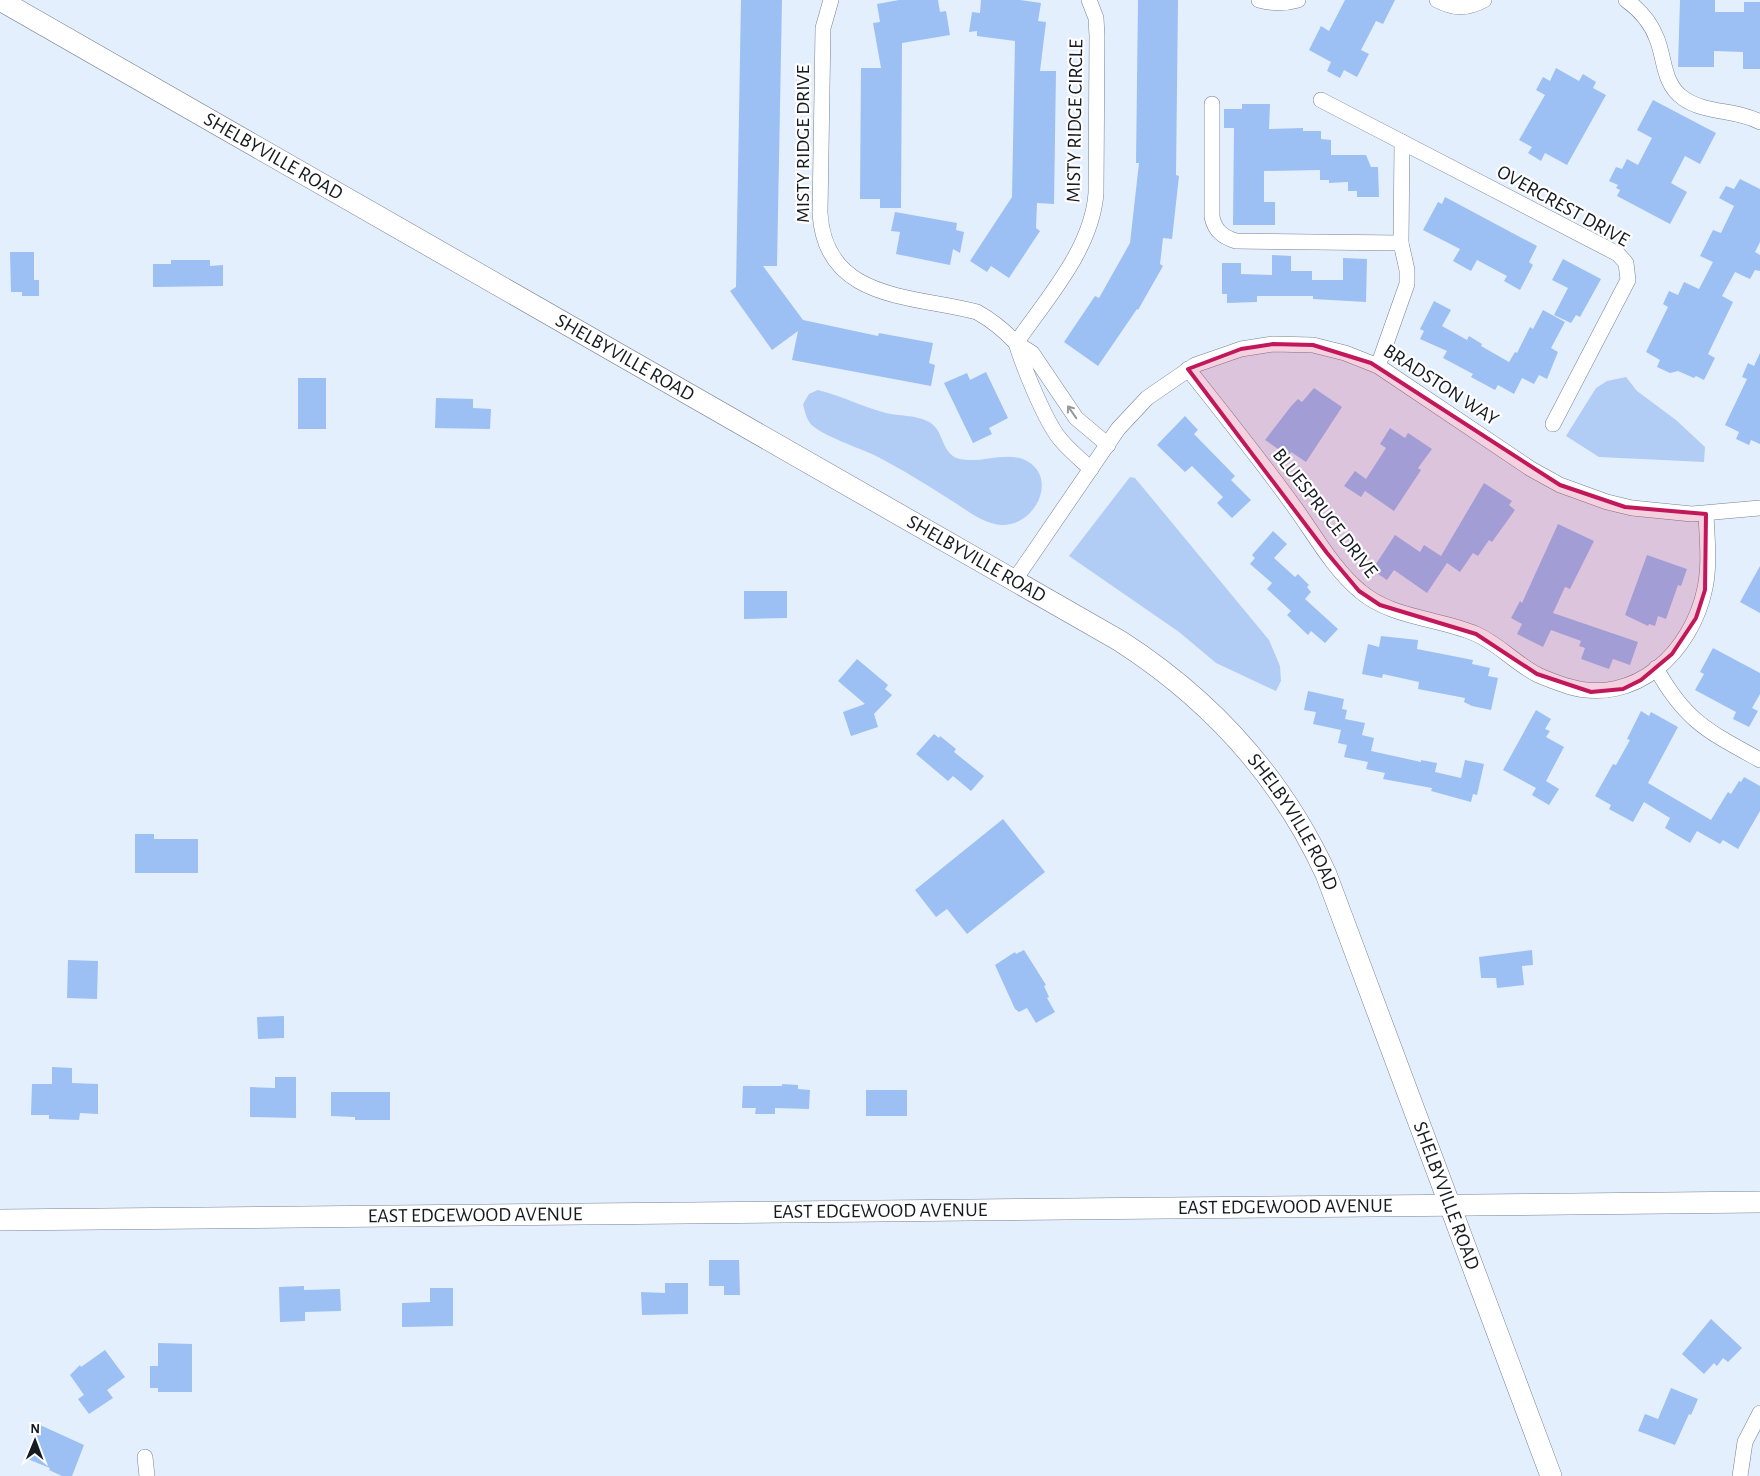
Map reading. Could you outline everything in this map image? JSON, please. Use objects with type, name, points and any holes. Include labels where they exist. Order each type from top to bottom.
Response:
[{"type":"main road","name":"SHELBYVILLE ROAD","points":[[0,0],[1134,650],[1173,679],[1221,721],[1264,770],[1303,829],[1326,874],[1551,1476]]},
{"type":"main road","name":"EAST EDGEWOOD AVENUE","points":[[0,1220],[1450,1207],[1760,1202]]},
{"type":"street","name":"MISTY RIDGE DRIVE","points":[[831,0],[824,20],[823,35],[820,212],[821,224],[828,248],[849,276],[866,287],[977,312],[994,321],[1008,332],[1016,343],[1032,353],[1076,418],[1108,445]]},
{"type":"street","name":"MISTY RIDGE CIRCLE","points":[[1016,343],[1079,252],[1093,215],[1096,194],[1097,36],[1096,18],[1089,0]]},
{"type":"street","points":[[1259,0],[1267,3],[1286,4],[1298,0]]},
{"type":"street","points":[[1437,0],[1454,7],[1467,7],[1484,0]]},
{"type":"street","points":[[1635,2],[1653,30],[1667,78],[1675,91],[1698,106],[1747,116],[1760,122]]},
{"type":"street","name":"OVERCREST DRIVE","points":[[1321,100],[1618,254],[1626,263],[1628,280],[1553,424]]},
{"type":"street","points":[[1212,104],[1212,217],[1216,229],[1223,236],[1236,241],[1401,243]]},
{"type":"street","points":[[1378,366],[1407,284],[1407,270],[1401,243],[1402,142]]},
{"type":"street","name":"MISTY RIDGE DRIVE","points":[[1016,343],[1020,359],[1051,425],[1060,439],[1092,469]]},
{"type":"street","name":"BRADSTON WAY","points":[[1014,582],[1118,429],[1147,398],[1188,369],[1241,349],[1273,344],[1314,346],[1345,353],[1378,366],[1531,468],[1560,485],[1625,507],[1706,514],[1760,508]]},
{"type":"street","name":"BLUESPRUCE DRIVE","points":[[1188,369],[1292,503],[1327,553],[1359,591],[1380,605],[1476,634],[1537,674],[1590,692],[1623,689],[1641,680],[1656,668],[1684,638],[1701,604],[1707,577],[1706,514]]},
{"type":"street","points":[[1656,668],[1686,713],[1715,735],[1760,760]]},
{"type":"street","points":[[1740,1476],[1745,1442],[1760,1413]]},
{"type":"street","points":[[144,1457],[147,1476]]},
{"type":"highlighted area","points":[[1273,344],[1313,345],[1371,363],[1560,485],[1625,507],[1706,514],[1705,590],[1696,618],[1672,654],[1641,680],[1623,689],[1591,692],[1537,674],[1476,634],[1380,605],[1359,591],[1327,553],[1188,369],[1241,349]]},
{"type":"water","points":[[1626,377],[1637,391],[1676,420],[1705,447],[1704,462],[1599,457],[1566,436],[1596,388],[1607,381]]},
{"type":"water","points":[[818,390],[886,413],[927,421],[937,429],[949,452],[954,457],[977,460],[1011,457],[1027,461],[1036,469],[1041,479],[1042,490],[1038,500],[1032,510],[1013,524],[1001,525],[979,518],[894,466],[814,427],[808,420],[803,404],[809,394]]},
{"type":"water","points":[[1130,477],[1135,478],[1269,640],[1280,666],[1281,681],[1276,691],[1216,663],[1179,632],[1069,556]]},
{"type":"building","points":[[741,0],[782,0],[777,266],[763,266],[803,320],[878,336],[879,333],[933,343],[929,363],[935,365],[931,386],[792,360],[798,331],[772,350],[730,291],[736,287]]},
{"type":"building","points":[[899,0],[938,0],[940,12],[946,11],[950,35],[902,43],[901,208],[880,208],[880,199],[860,199],[861,68],[881,68],[873,23],[880,22],[877,4]]},
{"type":"building","points":[[981,0],[1020,0],[1041,3],[1038,21],[1046,22],[1040,71],[1056,71],[1054,204],[1037,203],[1036,228],[1040,231],[1009,278],[991,266],[987,272],[970,261],[1012,197],[1015,41],[977,36],[977,31],[969,32],[972,12],[980,13]]},
{"type":"building","points":[[1138,0],[1178,0],[1176,175],[1179,176],[1172,239],[1163,238],[1160,264],[1163,266],[1138,310],[1098,366],[1064,342],[1095,296],[1099,298],[1130,243],[1139,163],[1136,163]]},
{"type":"building","points":[[1345,0],[1395,0],[1383,24],[1376,21],[1361,50],[1369,54],[1357,77],[1344,70],[1340,78],[1327,71],[1331,62],[1309,50],[1321,26],[1329,31]]},
{"type":"building","points":[[1680,0],[1715,0],[1715,12],[1744,12],[1744,2],[1760,2],[1760,69],[1743,69],[1743,52],[1714,51],[1714,67],[1678,67]]},
{"type":"building","points":[[1556,68],[1579,81],[1583,74],[1596,82],[1593,88],[1606,95],[1567,165],[1545,153],[1541,161],[1528,153],[1532,147],[1519,140],[1545,95],[1536,90],[1543,77],[1550,81]]},
{"type":"building","points":[[1653,100],[1716,133],[1700,164],[1685,156],[1671,183],[1687,192],[1670,224],[1617,196],[1620,190],[1616,188],[1618,185],[1609,181],[1616,167],[1622,169],[1627,159],[1638,165],[1652,138],[1637,130]]},
{"type":"building","points":[[1242,104],[1270,104],[1269,129],[1303,128],[1303,131],[1321,131],[1321,139],[1331,140],[1331,155],[1366,155],[1371,167],[1378,167],[1379,197],[1357,197],[1357,191],[1348,191],[1348,182],[1329,183],[1329,180],[1320,180],[1320,170],[1264,171],[1264,202],[1275,202],[1275,225],[1233,225],[1234,128],[1224,128],[1224,109],[1242,109]]},
{"type":"building","points":[[1740,179],[1760,189],[1760,242],[1755,252],[1760,255],[1760,271],[1755,270],[1750,279],[1735,272],[1722,296],[1733,302],[1708,354],[1715,358],[1704,380],[1678,371],[1670,373],[1657,367],[1660,360],[1646,352],[1668,307],[1663,304],[1669,291],[1678,295],[1684,282],[1699,289],[1713,262],[1700,256],[1713,230],[1721,233],[1734,206],[1719,198],[1726,186],[1734,189]]},
{"type":"building","points":[[1445,197],[1537,246],[1529,262],[1533,265],[1520,290],[1504,281],[1507,276],[1477,260],[1471,271],[1453,261],[1460,249],[1423,230],[1438,202],[1442,204]]},
{"type":"building","points":[[895,212],[957,223],[956,230],[964,232],[960,253],[953,249],[950,265],[896,254],[900,232],[891,231]]},
{"type":"building","points":[[10,252],[34,252],[34,280],[39,280],[39,296],[22,296],[22,292],[11,292]]},
{"type":"building","points":[[1272,255],[1291,256],[1291,271],[1312,271],[1312,280],[1343,280],[1343,258],[1367,259],[1366,302],[1313,299],[1313,296],[1257,296],[1257,302],[1227,303],[1227,294],[1222,294],[1222,263],[1241,263],[1241,274],[1272,275]]},
{"type":"building","points":[[1563,259],[1601,279],[1580,317],[1576,315],[1571,323],[1554,315],[1568,288],[1552,280]]},
{"type":"building","points":[[171,260],[210,260],[210,266],[223,265],[223,286],[153,287],[153,264],[171,264]]},
{"type":"building","points":[[1434,301],[1451,310],[1442,326],[1467,340],[1469,336],[1482,344],[1481,346],[1509,362],[1515,352],[1517,353],[1530,327],[1533,329],[1543,310],[1565,322],[1551,348],[1558,352],[1547,379],[1539,375],[1534,384],[1522,378],[1514,394],[1498,385],[1495,390],[1471,377],[1473,374],[1443,358],[1447,351],[1420,339],[1424,331],[1420,329]]},
{"type":"building","points":[[1760,353],[1760,444],[1751,440],[1749,445],[1736,439],[1739,432],[1725,425],[1747,379],[1742,377],[1748,363],[1754,366]]},
{"type":"building","points":[[986,372],[1008,418],[989,428],[992,434],[973,443],[944,383],[967,373],[970,380]]},
{"type":"building","points":[[298,378],[326,378],[326,429],[298,429]]},
{"type":"building","points":[[1314,388],[1342,407],[1306,462],[1291,452],[1288,456],[1265,440],[1292,405],[1298,399],[1302,402]]},
{"type":"building","points":[[436,398],[473,399],[473,408],[491,409],[490,429],[435,428]]},
{"type":"building","points":[[1185,416],[1198,430],[1194,434],[1235,476],[1231,480],[1251,500],[1232,518],[1217,503],[1223,497],[1192,466],[1185,472],[1157,445]]},
{"type":"building","points":[[1390,428],[1405,438],[1408,433],[1432,449],[1418,468],[1421,470],[1394,511],[1365,491],[1361,497],[1344,486],[1355,471],[1366,479],[1386,448],[1380,444]]},
{"type":"building","points":[[1484,483],[1512,501],[1509,505],[1515,510],[1492,542],[1489,540],[1478,556],[1473,553],[1460,572],[1447,563],[1427,593],[1394,570],[1387,580],[1372,570],[1395,535],[1420,552],[1424,545],[1441,556]]},
{"type":"building","points":[[1558,524],[1594,541],[1570,589],[1565,587],[1553,613],[1638,642],[1630,665],[1613,659],[1609,669],[1581,659],[1585,648],[1579,646],[1581,641],[1551,630],[1543,647],[1517,634],[1522,624],[1511,618],[1520,601],[1522,603]]},
{"type":"building","points":[[1273,531],[1287,544],[1274,558],[1295,577],[1298,574],[1309,585],[1307,587],[1311,592],[1305,599],[1338,629],[1325,643],[1311,631],[1308,635],[1287,615],[1291,611],[1267,589],[1272,583],[1250,564],[1255,558],[1252,555]]},
{"type":"building","points":[[1647,555],[1687,569],[1681,586],[1678,585],[1666,619],[1658,616],[1655,626],[1649,624],[1648,626],[1625,615]]},
{"type":"building","points":[[1760,566],[1760,613],[1740,602]]},
{"type":"building","points":[[744,591],[787,591],[787,618],[744,619]]},
{"type":"building","points":[[1381,636],[1418,640],[1417,649],[1473,660],[1472,664],[1490,668],[1488,676],[1498,678],[1491,710],[1472,706],[1464,702],[1465,698],[1418,689],[1419,682],[1383,674],[1382,678],[1362,674],[1368,644],[1379,647]]},
{"type":"building","points":[[1713,648],[1760,673],[1760,694],[1752,708],[1758,711],[1749,727],[1733,719],[1736,712],[1695,690],[1704,674],[1700,672]]},
{"type":"building","points":[[857,659],[888,685],[885,689],[892,695],[874,714],[878,727],[851,736],[843,712],[865,704],[838,681]]},
{"type":"building","points":[[1308,691],[1344,699],[1342,709],[1347,710],[1345,719],[1365,723],[1362,735],[1374,738],[1371,751],[1421,762],[1421,760],[1437,763],[1435,772],[1461,778],[1465,760],[1484,764],[1477,795],[1473,794],[1471,802],[1431,791],[1432,788],[1383,779],[1385,773],[1366,769],[1368,762],[1344,757],[1347,745],[1338,743],[1341,730],[1313,724],[1316,712],[1304,710]]},
{"type":"building","points":[[1536,710],[1551,719],[1545,729],[1550,731],[1546,737],[1564,747],[1546,781],[1559,789],[1549,805],[1532,795],[1536,788],[1503,770]]},
{"type":"building","points":[[1641,711],[1649,716],[1651,712],[1678,727],[1648,783],[1711,820],[1728,792],[1731,794],[1739,781],[1741,782],[1744,777],[1760,786],[1760,811],[1738,849],[1723,840],[1720,844],[1697,831],[1690,843],[1665,828],[1670,818],[1644,802],[1633,822],[1609,809],[1611,805],[1595,796],[1613,764],[1616,765],[1630,740],[1627,739]]},
{"type":"building","points":[[934,734],[939,738],[940,736],[956,749],[954,752],[984,776],[971,791],[953,776],[948,781],[916,754]]},
{"type":"building","points":[[1003,819],[1045,872],[967,934],[947,909],[936,917],[915,890]]},
{"type":"building","points":[[135,834],[154,834],[154,839],[198,839],[198,873],[135,873]]},
{"type":"building","points":[[1024,950],[1046,985],[1044,986],[1049,997],[1047,998],[1055,1012],[1036,1023],[1027,1008],[1019,1012],[1015,1009],[995,965],[1015,952],[1016,954]]},
{"type":"building","points":[[1532,950],[1533,965],[1522,966],[1524,985],[1497,988],[1496,978],[1481,978],[1479,957]]},
{"type":"building","points":[[68,960],[98,961],[97,999],[67,998]]},
{"type":"building","points":[[284,1016],[284,1038],[258,1039],[257,1017]]},
{"type":"building","points":[[52,1067],[72,1068],[72,1083],[98,1084],[98,1114],[80,1113],[79,1120],[49,1119],[49,1115],[31,1115],[32,1084],[52,1084]]},
{"type":"building","points":[[275,1077],[296,1077],[296,1118],[250,1117],[250,1087],[275,1088]]},
{"type":"building","points":[[782,1084],[798,1085],[798,1089],[810,1090],[809,1109],[775,1108],[775,1114],[755,1114],[756,1108],[742,1108],[743,1086],[782,1086]]},
{"type":"building","points":[[866,1090],[907,1090],[907,1116],[866,1116]]},
{"type":"building","points":[[331,1092],[390,1092],[390,1120],[355,1120],[355,1117],[331,1116]]},
{"type":"building","points":[[709,1260],[739,1260],[740,1295],[724,1295],[724,1286],[709,1286]]},
{"type":"building","points":[[665,1283],[688,1283],[688,1314],[642,1315],[641,1292],[665,1293]]},
{"type":"building","points":[[304,1286],[304,1290],[340,1289],[341,1311],[305,1312],[305,1321],[280,1322],[279,1287]]},
{"type":"building","points":[[430,1288],[453,1288],[453,1326],[402,1327],[402,1303],[430,1302]]},
{"type":"building","points":[[1711,1319],[1742,1348],[1728,1362],[1723,1358],[1717,1366],[1714,1363],[1704,1374],[1682,1354]]},
{"type":"building","points":[[158,1343],[192,1344],[192,1392],[158,1392],[158,1388],[150,1388],[150,1366],[158,1366]]},
{"type":"building","points":[[105,1350],[125,1377],[107,1390],[113,1398],[89,1414],[78,1399],[84,1395],[70,1375],[80,1365],[81,1367]]},
{"type":"building","points":[[1671,1388],[1698,1399],[1675,1445],[1638,1431],[1645,1414],[1658,1419]]},
{"type":"building","points":[[40,1425],[84,1445],[72,1476],[62,1476],[49,1470],[50,1468],[25,1458]]}]
